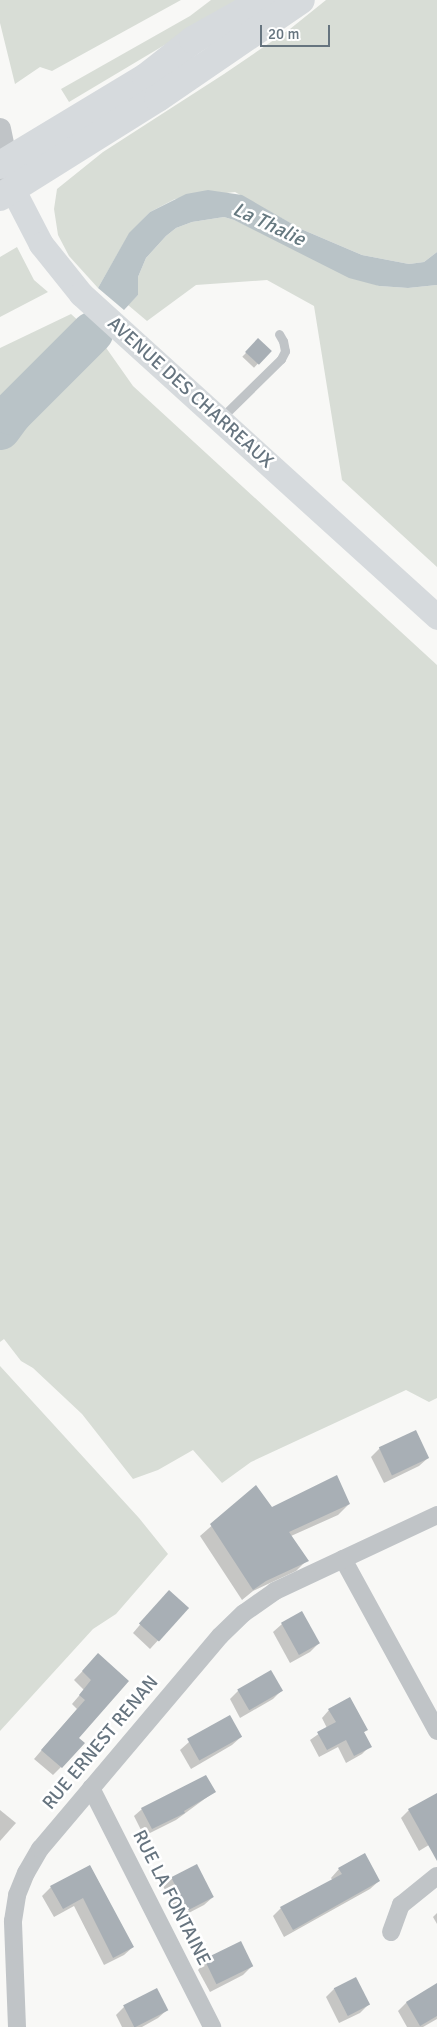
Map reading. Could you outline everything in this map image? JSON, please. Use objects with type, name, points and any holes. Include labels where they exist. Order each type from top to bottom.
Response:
[{"type":"main road","points":[[3,163],[146,77],[193,40],[264,0]]},
{"type":"main road","points":[[7,194],[158,98],[301,0]]},
{"type":"main road","name":"AVENUE DES CHARREAUX","points":[[7,194],[41,244],[81,294],[437,617]]},
{"type":"street","name":"AVENUE DES CHARREAUX","points":[[0,129],[7,194]]},
{"type":"street","name":"RUE ERNEST RENAN","points":[[17,2027],[13,1961],[13,1921],[17,1895],[26,1872],[40,1849],[220,1636],[244,1613],[275,1591],[437,1515]]},
{"type":"street","points":[[343,1559],[436,1726]]},
{"type":"street","name":"RUE LA FONTAINE","points":[[91,1788],[212,2027]]},
{"type":"street","points":[[390,1932],[401,1905],[437,1876]]},
{"type":"lane","points":[[219,420],[281,359],[285,351],[283,341],[278,334]]},
{"type":"shaded area","points":[[0,0],[181,0],[52,71],[40,67],[15,84],[0,23]]},
{"type":"shaded area","points":[[211,0],[240,0],[69,102],[61,89],[190,16]]},
{"type":"shaded area","points":[[326,0],[437,0],[437,252],[424,262],[409,264],[362,255],[301,229],[235,192],[175,199],[150,212],[129,234],[98,288],[69,256],[58,235],[54,209],[57,189],[103,152],[224,74],[290,29]]},
{"type":"shaded area","points":[[224,217],[379,286],[408,288],[437,285],[437,567],[342,480],[314,306],[267,280],[196,285],[147,321],[128,305],[138,295],[138,277],[146,258],[166,236],[176,228],[192,222]]},
{"type":"shaded area","points":[[17,247],[34,280],[48,292],[0,317],[0,257]]},
{"type":"shaded area","points":[[71,314],[82,324],[13,392],[0,411],[0,348]]},
{"type":"shaded area","points":[[102,342],[133,386],[437,665],[437,1398],[429,1402],[406,1390],[251,1462],[222,1483],[193,1450],[158,1470],[133,1479],[82,1414],[33,1368],[21,1361],[4,1339],[0,1342],[0,449],[10,431],[43,396]]},
{"type":"shaded area","points":[[0,1366],[139,1518],[168,1554],[116,1614],[93,1629],[0,1731]]},
{"type":"water","points":[[208,190],[242,195],[301,229],[362,255],[409,264],[424,262],[437,252],[437,285],[408,288],[379,286],[349,278],[234,220],[224,217],[192,222],[176,228],[166,236],[146,258],[138,277],[138,295],[124,310],[98,288],[129,233],[150,212],[186,194]]},
{"type":"building","points":[[258,338],[272,351],[259,365],[245,352]]},
{"type":"building","points":[[416,1430],[429,1458],[392,1475],[379,1447]]},
{"type":"building","points":[[337,1475],[350,1504],[289,1532],[309,1561],[266,1581],[253,1590],[210,1524],[256,1485],[272,1507]]},
{"type":"building","points":[[169,1590],[189,1608],[159,1642],[139,1623]]},
{"type":"building","points":[[302,1611],[320,1643],[299,1655],[281,1623]]},
{"type":"building","points":[[98,1653],[129,1681],[79,1738],[85,1743],[62,1768],[41,1750],[85,1700],[79,1695],[91,1680],[82,1671]]},
{"type":"building","points":[[271,1670],[283,1691],[249,1710],[237,1690]]},
{"type":"building","points":[[350,1697],[368,1730],[364,1732],[372,1747],[354,1756],[346,1740],[327,1750],[317,1732],[336,1722],[328,1709]]},
{"type":"building","points":[[230,1715],[242,1737],[199,1761],[187,1739]]},
{"type":"building","points":[[206,1775],[216,1792],[184,1811],[185,1813],[152,1829],[141,1808]]},
{"type":"building","points":[[437,1793],[437,1861],[408,1809]]},
{"type":"building","points":[[365,1853],[380,1881],[293,1930],[280,1907],[342,1874],[338,1868]]},
{"type":"building","points":[[197,1864],[214,1897],[188,1910],[171,1877]]},
{"type":"building","points":[[90,1865],[134,1947],[113,1958],[83,1898],[63,1909],[50,1886]]},
{"type":"building","points":[[241,1941],[253,1966],[216,1984],[204,1959]]},
{"type":"building","points":[[356,1977],[370,2005],[348,2016],[334,1988]]},
{"type":"building","points":[[437,1983],[437,2016],[420,2026],[406,2002]]},
{"type":"building","points":[[157,1988],[168,2010],[134,2027],[123,2005]]},
{"type":"waterway","name":"La Thalie","points":[[0,429],[11,414],[92,333]]}]
